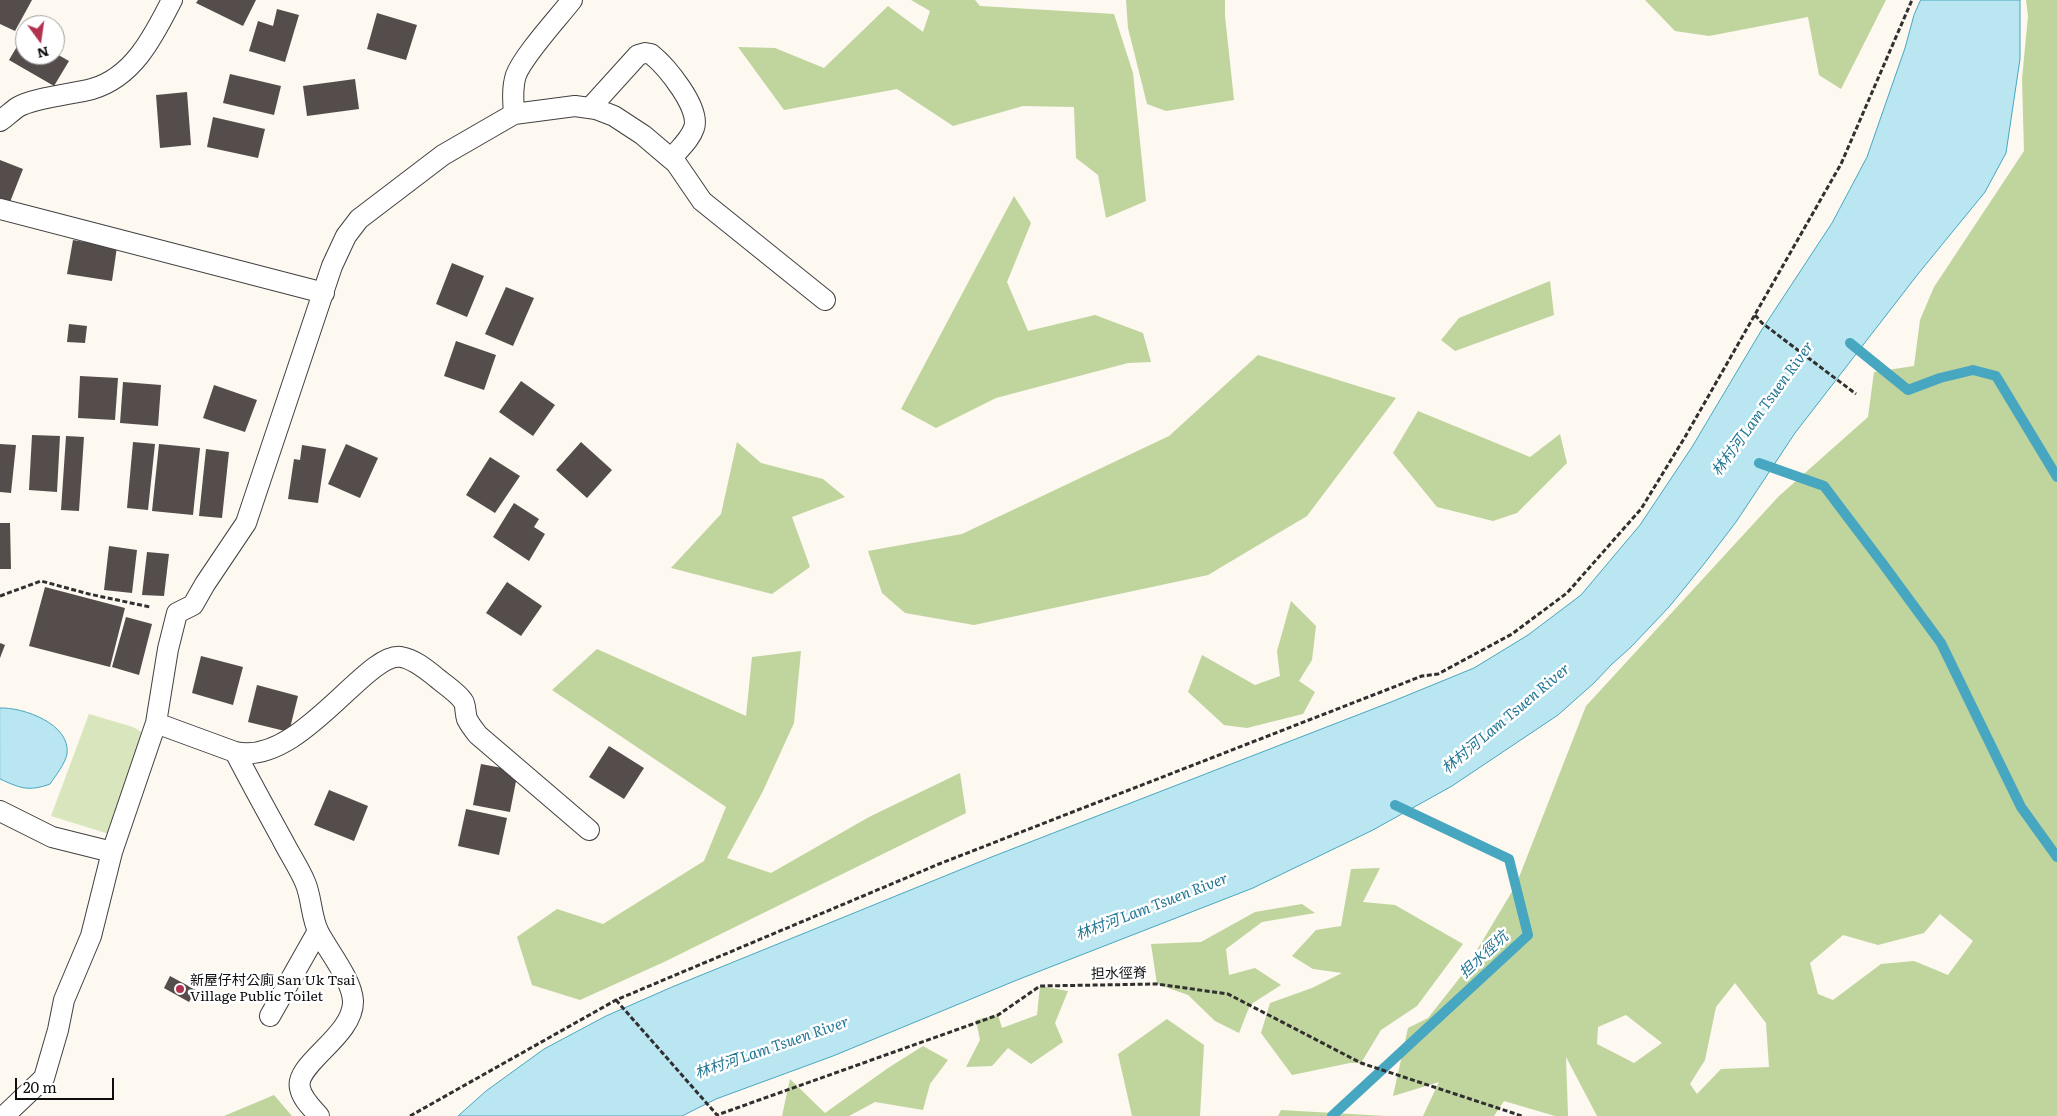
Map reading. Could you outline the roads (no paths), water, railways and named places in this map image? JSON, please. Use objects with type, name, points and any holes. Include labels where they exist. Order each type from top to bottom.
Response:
[{"type":"lane","points":[[0,121],[23,105],[95,88],[123,72],[140,55],[152,38],[172,0]]},
{"type":"lane","points":[[514,114],[513,93],[516,75],[525,60],[572,0]]},
{"type":"lane","points":[[590,108],[638,55],[644,53],[651,54],[686,95],[694,115],[695,126],[692,134],[671,158]]},
{"type":"lane","points":[[4,1116],[44,1078],[58,1030],[64,1000],[91,936],[112,852],[156,723],[168,649],[178,613],[193,605],[246,522],[332,266],[346,236],[359,219],[443,155],[514,114],[575,106],[590,108],[614,116],[643,135],[680,168],[702,201],[826,300]]},
{"type":"lane","points":[[0,210],[324,293]]},
{"type":"lane","points":[[156,723],[235,752],[257,754],[283,744],[334,706],[370,672],[386,660],[400,657],[430,672],[463,701],[466,718],[478,734],[589,830]]},
{"type":"lane","points":[[235,752],[306,883],[318,931],[346,978],[353,997],[353,1009],[344,1029],[302,1075],[299,1086],[303,1096],[319,1116]]},
{"type":"lane","points":[[0,811],[52,837],[112,852]]},
{"type":"lane","points":[[270,1016],[318,931]]},
{"type":"water","name":"林村河 Lam Tsuen River","points":[[1921,0],[2020,0],[2020,59],[2006,153],[1985,192],[1918,274],[1795,433],[1736,522],[1704,564],[1669,607],[1630,648],[1558,715],[1452,786],[1373,830],[1253,888],[1017,980],[833,1056],[716,1099],[682,1116],[458,1116],[486,1091],[544,1049],[606,1016],[672,987],[994,856],[1474,668],[1528,635],[1581,595],[1640,525],[1692,447],[1761,331],[1832,223],[1867,157],[1905,48],[1914,15]]},
{"type":"water","points":[[0,708],[10,708],[44,719],[61,734],[66,743],[67,754],[62,766],[50,784],[36,788],[24,788],[0,779]]},
{"type":"waterway","points":[[1850,343],[1908,390],[1940,378],[1973,370],[1996,376],[2057,477]]},
{"type":"waterway","points":[[1759,463],[1824,486],[1883,564],[1941,643],[2021,807],[2057,857]]},
{"type":"waterway","name":"担水徑坑","points":[[1332,1116],[1528,935],[1509,859],[1395,805]]},
{"type":"place","name":"新屋仔村公廁 San Uk Tsai Village Public Toilet","points":[[180,989]]}]
